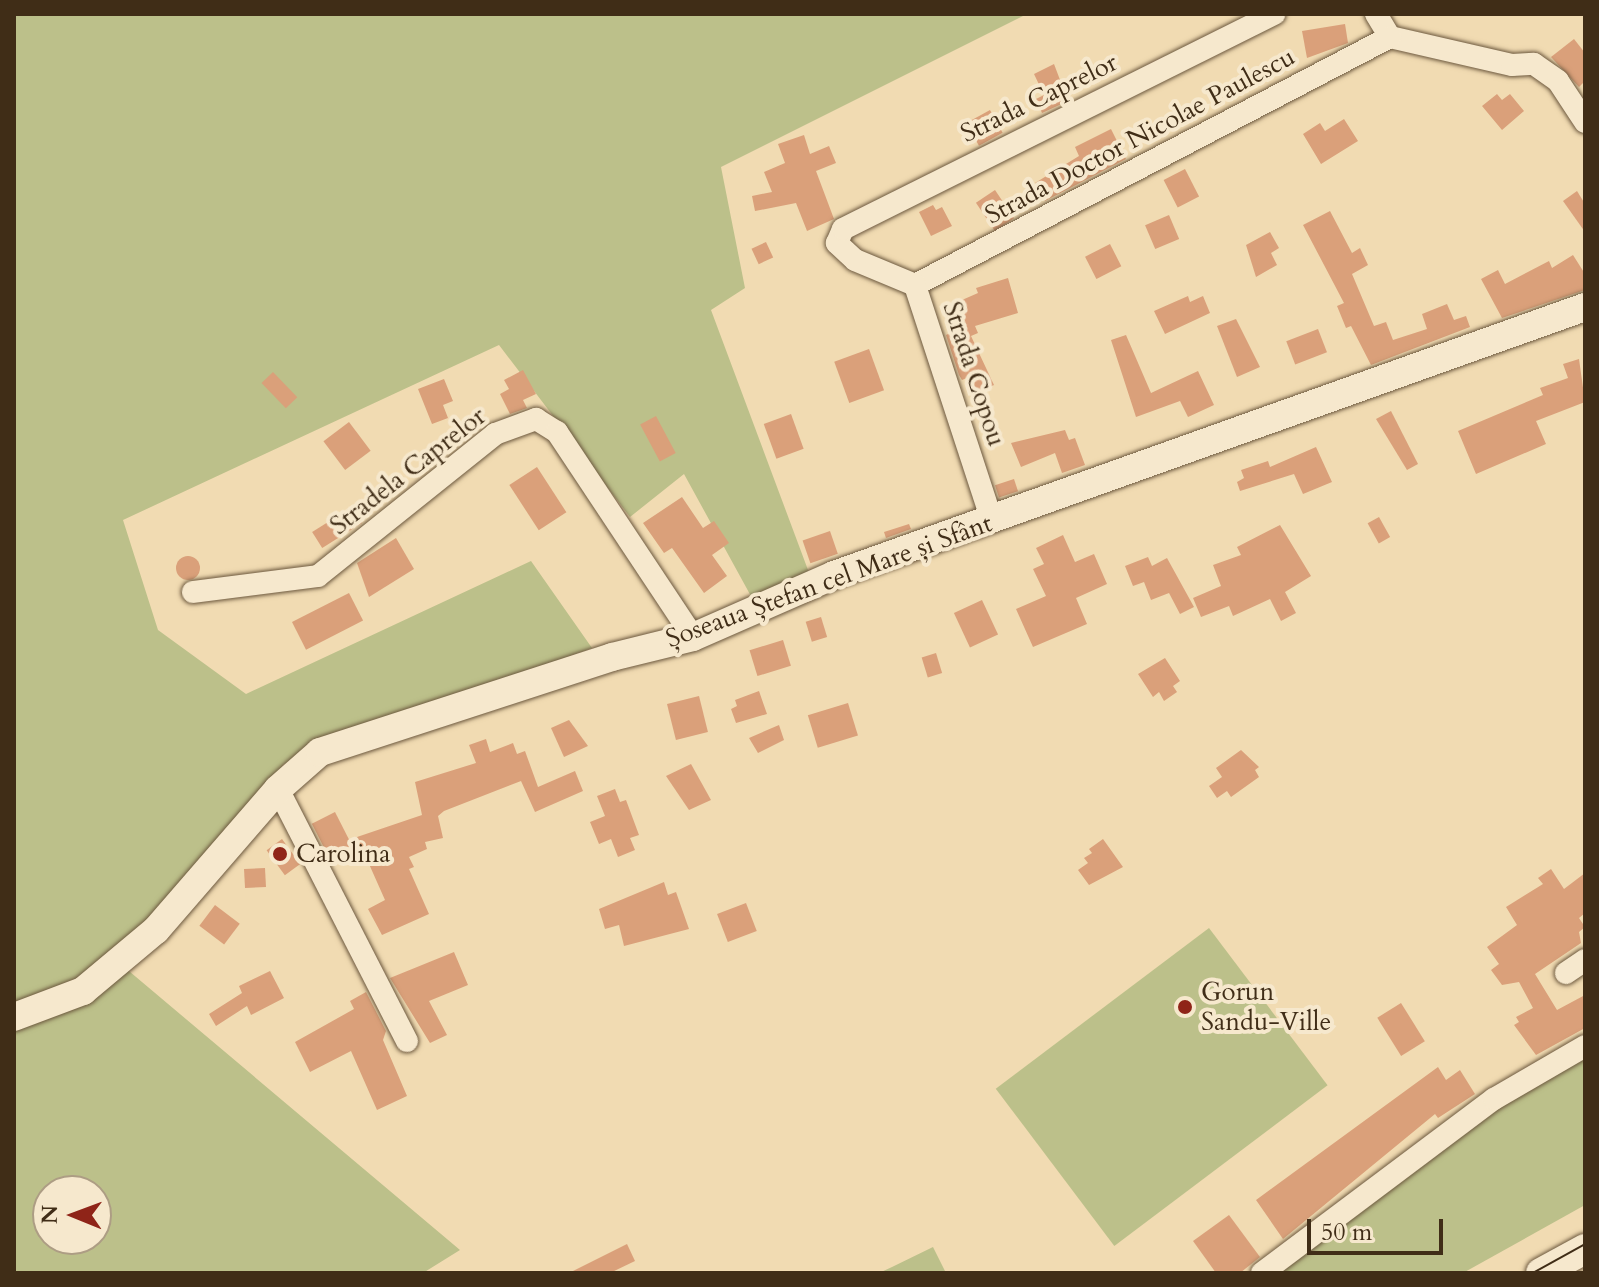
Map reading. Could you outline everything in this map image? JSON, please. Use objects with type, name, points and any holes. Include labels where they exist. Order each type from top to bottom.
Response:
[{"type":"main road","points":[[1541,1273],[1585,1249]]},
{"type":"street","name":"Strada Caprelor","points":[[837,243],[843,229],[879,208],[1274,14]]},
{"type":"street","points":[[1376,14],[1390,37],[1512,65],[1534,64],[1558,81],[1585,122]]},
{"type":"street","name":"Strada Doctor Nicolae Paulescu","points":[[915,285],[1390,37]]},
{"type":"street","name":"Strada Copou","points":[[837,243],[855,260],[915,285],[992,521]]},
{"type":"street","name":"Șoseaua Ștefan cel Mare și Sfânt","points":[[14,1017],[83,991],[156,930],[278,789],[320,752],[612,657],[693,637],[834,575],[1585,307]]},
{"type":"street","name":"Stradela Caprelor","points":[[193,592],[318,576],[495,434],[536,419],[557,432],[693,637]]},
{"type":"street","points":[[278,789],[407,1041]]},
{"type":"street","points":[[1566,973],[1585,960]]},
{"type":"street","points":[[1262,1273],[1494,1099],[1585,1046]]},
{"type":"green space","points":[[14,14],[1027,14],[721,167],[745,288],[711,310],[811,578],[752,598],[684,474],[630,517],[499,345],[123,520],[158,630],[246,694],[531,561],[592,648],[284,764],[155,927],[81,987],[14,1014]]},
{"type":"green space","name":"Gorun Sandu-Ville","points":[[1209,928],[1328,1085],[1114,1246],[996,1089]]},
{"type":"green space","points":[[123,966],[460,1250],[423,1273],[14,1273],[14,1022]]},
{"type":"green space","points":[[1585,1054],[1585,1205],[1463,1273],[1273,1273],[1507,1099]]},
{"type":"green space","points":[[933,1247],[946,1273],[879,1273],[892,1267]]},
{"type":"building","points":[[1345,24],[1348,43],[1307,58],[1302,31]]},
{"type":"building","points":[[1574,39],[1585,53],[1585,81],[1579,87],[1551,57]]},
{"type":"building","points":[[1054,64],[1068,101],[1042,113],[1036,99],[1044,95],[1034,74]]},
{"type":"building","points":[[1497,94],[1502,100],[1510,94],[1524,111],[1502,130],[1482,106]]},
{"type":"building","points":[[990,110],[1003,133],[979,146],[966,123]]},
{"type":"building","points":[[1344,119],[1358,141],[1321,164],[1303,134],[1320,123],[1325,131]]},
{"type":"building","points":[[1111,129],[1126,159],[1045,201],[1035,183],[1079,156],[1075,147]]},
{"type":"building","points":[[804,135],[810,154],[829,146],[836,163],[816,171],[834,219],[807,231],[796,203],[755,211],[752,196],[772,192],[764,172],[785,163],[778,144]]},
{"type":"building","points":[[1185,169],[1199,197],[1178,208],[1164,180]]},
{"type":"building","points":[[995,190],[1014,218],[995,231],[976,203]]},
{"type":"building","points":[[1577,191],[1585,204],[1585,232],[1563,201]]},
{"type":"building","points":[[933,205],[936,210],[942,207],[952,226],[931,236],[919,212]]},
{"type":"building","points":[[1330,211],[1352,253],[1360,248],[1368,265],[1352,274],[1374,326],[1386,322],[1393,340],[1427,329],[1422,314],[1447,304],[1454,320],[1466,316],[1470,327],[1371,365],[1351,326],[1346,328],[1337,306],[1344,303],[1303,225]]},
{"type":"building","points":[[1169,215],[1179,239],[1155,249],[1145,225]]},
{"type":"building","points":[[1270,232],[1279,248],[1271,253],[1277,265],[1256,277],[1246,245]]},
{"type":"building","points":[[766,242],[773,257],[759,264],[751,249]]},
{"type":"building","points":[[1110,244],[1121,266],[1096,279],[1085,257]]},
{"type":"building","points":[[1573,255],[1585,274],[1585,290],[1502,318],[1481,279],[1498,270],[1505,284],[1549,261],[1552,268]]},
{"type":"building","points":[[1008,278],[1018,313],[975,326],[978,333],[971,336],[994,385],[975,394],[967,378],[962,380],[959,375],[946,335],[950,333],[946,323],[952,321],[946,307],[978,293],[976,288]]},
{"type":"building","points":[[1188,296],[1190,302],[1203,296],[1210,313],[1165,334],[1154,311]]},
{"type":"building","points":[[1236,319],[1260,367],[1237,377],[1217,326]]},
{"type":"building","points":[[1318,329],[1327,352],[1295,365],[1286,341]]},
{"type":"building","points":[[1126,335],[1151,393],[1198,371],[1214,405],[1188,417],[1180,401],[1136,417],[1111,340]]},
{"type":"building","points":[[869,349],[884,390],[849,403],[834,362]]},
{"type":"building","points":[[1579,359],[1585,402],[1536,421],[1546,444],[1476,474],[1458,431],[1543,395],[1540,388],[1568,378],[1563,364]]},
{"type":"building","points":[[523,370],[536,394],[523,400],[527,408],[510,414],[500,394],[509,389],[504,380]]},
{"type":"building","points":[[273,372],[297,397],[286,408],[261,383]]},
{"type":"building","points":[[444,379],[453,401],[443,405],[448,418],[432,424],[418,389]]},
{"type":"building","points":[[1391,411],[1418,464],[1407,470],[1376,419]]},
{"type":"building","points":[[791,414],[804,449],[776,459],[764,424]]},
{"type":"building","points":[[656,416],[676,453],[660,462],[640,424]]},
{"type":"building","points":[[349,422],[371,451],[345,470],[323,441]]},
{"type":"building","points":[[1065,430],[1069,440],[1075,438],[1085,465],[1062,473],[1055,453],[1021,467],[1011,443]]},
{"type":"building","points":[[1316,447],[1332,482],[1303,494],[1294,474],[1240,491],[1237,482],[1244,478],[1241,470],[1268,461],[1270,467]]},
{"type":"building","points":[[537,467],[566,512],[539,530],[509,485]]},
{"type":"building","points":[[1014,479],[1018,491],[999,498],[995,485]]},
{"type":"building","points":[[682,497],[703,528],[714,521],[729,543],[712,555],[727,576],[704,593],[672,548],[664,553],[643,523]]},
{"type":"building","points":[[352,507],[362,523],[322,548],[312,532]]},
{"type":"building","points":[[1379,517],[1390,537],[1379,543],[1368,523]]},
{"type":"building","points":[[909,524],[911,529],[886,538],[884,532]]},
{"type":"building","points":[[1280,525],[1311,576],[1285,592],[1296,613],[1281,621],[1270,599],[1233,616],[1229,606],[1201,617],[1193,598],[1221,586],[1213,565],[1241,555],[1237,547]]},
{"type":"building","points":[[830,531],[838,554],[810,563],[803,540]]},
{"type":"building","points":[[1063,535],[1075,562],[1094,554],[1107,584],[1076,598],[1087,624],[1033,647],[1016,609],[1046,596],[1033,569],[1044,564],[1036,548]]},
{"type":"building","points":[[396,538],[414,569],[369,597],[357,563]]},
{"type":"building","points":[[188,556],[199,563],[200,568],[193,579],[188,580],[177,573],[176,568],[183,557]]},
{"type":"building","points":[[1148,557],[1152,566],[1167,558],[1194,607],[1180,614],[1169,593],[1151,600],[1144,582],[1133,586],[1125,566]]},
{"type":"building","points":[[349,593],[363,621],[306,650],[292,622]]},
{"type":"building","points":[[982,600],[998,634],[970,648],[954,613]]},
{"type":"building","points":[[821,617],[827,637],[812,642],[806,622]]},
{"type":"building","points":[[783,640],[791,666],[757,676],[750,650]]},
{"type":"building","points":[[936,653],[942,673],[928,677],[922,657]]},
{"type":"building","points":[[1165,658],[1180,681],[1173,686],[1177,692],[1164,701],[1159,692],[1153,697],[1138,674]]},
{"type":"building","points":[[759,691],[767,714],[736,723],[731,709],[737,706],[735,700]]},
{"type":"building","points":[[699,696],[708,732],[676,740],[667,704]]},
{"type":"building","points":[[848,703],[858,736],[818,748],[808,715]]},
{"type":"building","points":[[569,720],[588,746],[564,757],[551,728]]},
{"type":"building","points":[[779,725],[784,740],[758,753],[749,738]]},
{"type":"building","points":[[486,739],[490,752],[513,743],[517,754],[525,751],[538,787],[575,771],[583,791],[535,812],[521,781],[444,811],[438,816],[443,838],[425,842],[427,849],[409,857],[414,867],[409,869],[429,914],[382,935],[368,909],[385,900],[357,837],[422,815],[415,782],[476,763],[469,745]]},
{"type":"building","points":[[1241,750],[1259,767],[1255,770],[1259,777],[1231,797],[1227,791],[1217,798],[1209,786],[1222,777],[1216,768]]},
{"type":"building","points":[[691,764],[711,800],[689,810],[666,776]]},
{"type":"building","points":[[615,789],[620,802],[626,800],[639,835],[630,838],[635,850],[618,857],[611,839],[599,844],[590,822],[605,816],[597,796]]},
{"type":"building","points":[[335,812],[352,845],[329,857],[312,824]]},
{"type":"building","points":[[282,839],[300,864],[285,875],[267,850]]},
{"type":"building","points":[[1103,839],[1123,867],[1089,885],[1078,870],[1088,863],[1084,858],[1092,853],[1089,849]]},
{"type":"building","points":[[265,868],[266,887],[245,888],[244,869]]},
{"type":"building","points":[[1551,869],[1564,889],[1585,873],[1585,913],[1579,918],[1585,927],[1579,932],[1581,943],[1535,974],[1557,1010],[1585,995],[1585,1028],[1536,1055],[1514,1025],[1519,1022],[1516,1017],[1533,1008],[1519,982],[1502,985],[1491,970],[1499,964],[1487,947],[1517,925],[1506,907],[1543,884],[1538,878]]},
{"type":"building","points":[[664,882],[668,895],[676,892],[689,929],[624,946],[619,925],[605,929],[599,909]]},
{"type":"building","points":[[746,903],[757,931],[728,942],[717,914]]},
{"type":"building","points":[[215,905],[240,924],[224,944],[199,926]]},
{"type":"building","points":[[454,952],[468,985],[429,1001],[447,1035],[430,1043],[390,978]]},
{"type":"building","points":[[270,971],[284,998],[251,1015],[247,1006],[216,1026],[209,1014],[242,993],[239,986]]},
{"type":"building","points":[[366,992],[386,1031],[383,1040],[407,1096],[377,1110],[351,1051],[310,1072],[295,1042],[354,1009],[350,1001]]},
{"type":"building","points":[[1401,1003],[1425,1041],[1401,1056],[1377,1018]]},
{"type":"building","points":[[1438,1067],[1446,1080],[1460,1070],[1475,1094],[1438,1118],[1435,1114],[1283,1239],[1256,1200]]},
{"type":"building","points":[[1229,1215],[1260,1257],[1240,1273],[1216,1273],[1193,1241]]},
{"type":"building","points":[[627,1244],[635,1261],[610,1273],[569,1273]]},
{"type":"tram line","points":[[1533,1273],[1585,1244]]},
{"type":"place","name":"Carolina","points":[[280,854]]},
{"type":"place","name":"Gorun Sandu-Ville","points":[[1185,1007]]}]
